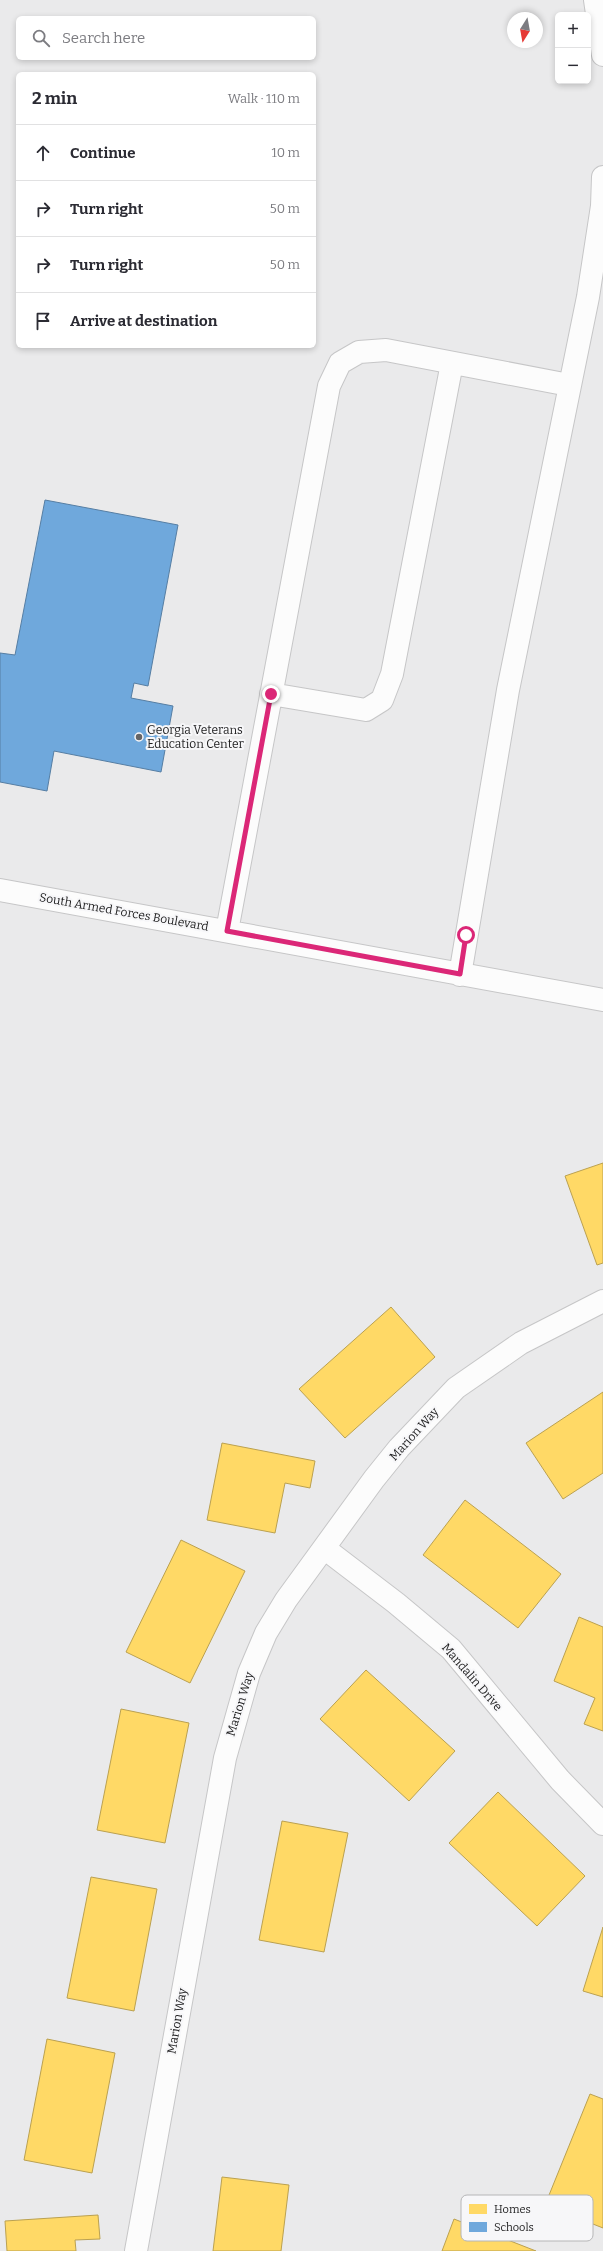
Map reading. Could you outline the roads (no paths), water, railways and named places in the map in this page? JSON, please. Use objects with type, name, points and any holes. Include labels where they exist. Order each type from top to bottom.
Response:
[{"type":"street","points":[[595,0],[603,55]]},
{"type":"street","points":[[460,974],[508,690],[588,297],[602,206],[603,177]]},
{"type":"street","points":[[227,931],[329,386],[340,363],[359,352],[386,350],[569,385]]},
{"type":"street","points":[[271,694],[366,710],[382,700],[392,674],[452,362]]},
{"type":"street","name":"South Armed Forces Boulevard","points":[[0,890],[603,1000]]},
{"type":"street","name":"Marion Way","points":[[136,2251],[225,1758],[236,1714],[249,1673],[266,1633],[286,1600],[399,1448],[456,1388],[521,1343],[603,1301]]},
{"type":"street","name":"Mandalin Drive","points":[[324,1548],[396,1603],[451,1649],[560,1780],[603,1824]]},
{"type":"place","name":"Georgia Veterans Education Center","points":[[139,737]]}]
